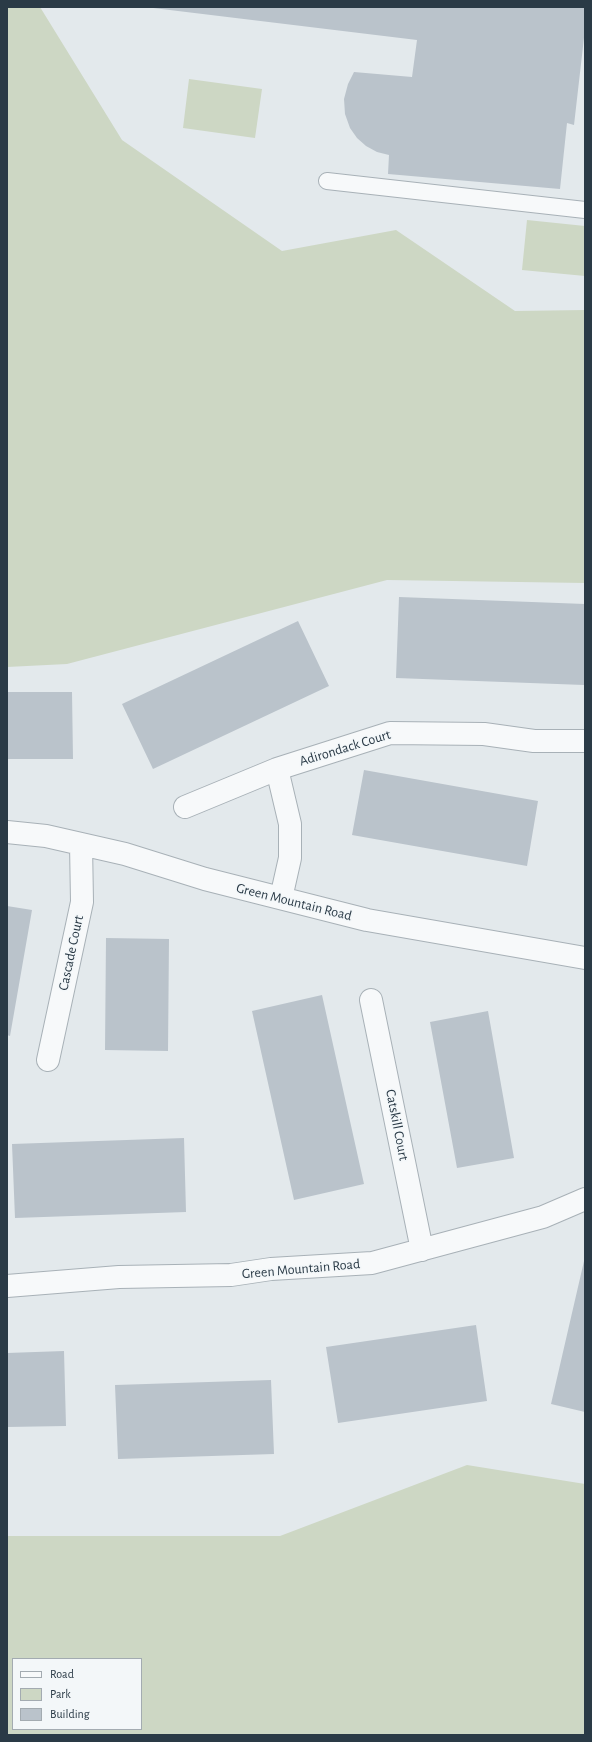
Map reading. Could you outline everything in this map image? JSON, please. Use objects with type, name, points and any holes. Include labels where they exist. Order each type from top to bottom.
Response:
[{"type":"street","name":"Adirondack Court","points":[[185,807],[277,769],[390,733],[484,734],[534,740],[585,741]]},
{"type":"street","points":[[277,769],[290,824],[290,858],[281,898]]},
{"type":"street","name":"Green Mountain Road","points":[[7,832],[46,836],[125,854],[205,879],[367,920],[585,958]]},
{"type":"street","name":"Cascade Court","points":[[48,1060],[82,902],[81,844]]},
{"type":"street","name":"Catskill Court","points":[[371,1000],[422,1250]]},
{"type":"street","name":"Green Mountain Road","points":[[7,1286],[120,1277],[231,1275],[271,1269],[372,1263],[543,1217],[585,1199]]},
{"type":"lane","points":[[327,181],[585,210]]},
{"type":"green space","points":[[7,7],[40,7],[122,140],[282,251],[396,230],[515,311],[585,310],[585,583],[387,580],[67,664],[7,667]]},
{"type":"green space","points":[[189,79],[262,89],[255,138],[183,128]]},
{"type":"green space","points":[[527,220],[585,226],[585,276],[522,270]]},
{"type":"green space","points":[[467,1465],[585,1484],[585,1735],[7,1735],[7,1536],[280,1536]]},
{"type":"building","points":[[145,7],[585,7],[585,29],[574,125],[567,123],[560,189],[388,174],[389,155],[377,152],[366,146],[357,138],[350,128],[345,114],[344,99],[348,84],[354,72],[412,77],[417,40]]},
{"type":"building","points":[[399,597],[585,604],[584,685],[396,678]]},
{"type":"building","points":[[298,621],[329,686],[153,769],[122,704]]},
{"type":"building","points":[[7,692],[72,692],[73,759],[7,759]]},
{"type":"building","points":[[364,770],[538,801],[527,866],[352,835]]},
{"type":"building","points":[[7,906],[32,910],[10,1036],[7,1035]]},
{"type":"building","points":[[106,938],[169,939],[168,1051],[105,1050]]},
{"type":"building","points":[[322,995],[364,1184],[294,1200],[252,1011]]},
{"type":"building","points":[[488,1011],[514,1158],[457,1168],[430,1022]]},
{"type":"building","points":[[184,1138],[186,1212],[15,1218],[12,1144]]},
{"type":"building","points":[[585,1261],[585,1412],[551,1404]]},
{"type":"building","points":[[476,1325],[487,1401],[338,1423],[326,1347]]},
{"type":"building","points":[[64,1351],[66,1426],[7,1427],[7,1353]]},
{"type":"building","points":[[271,1380],[274,1454],[118,1459],[115,1385]]}]
